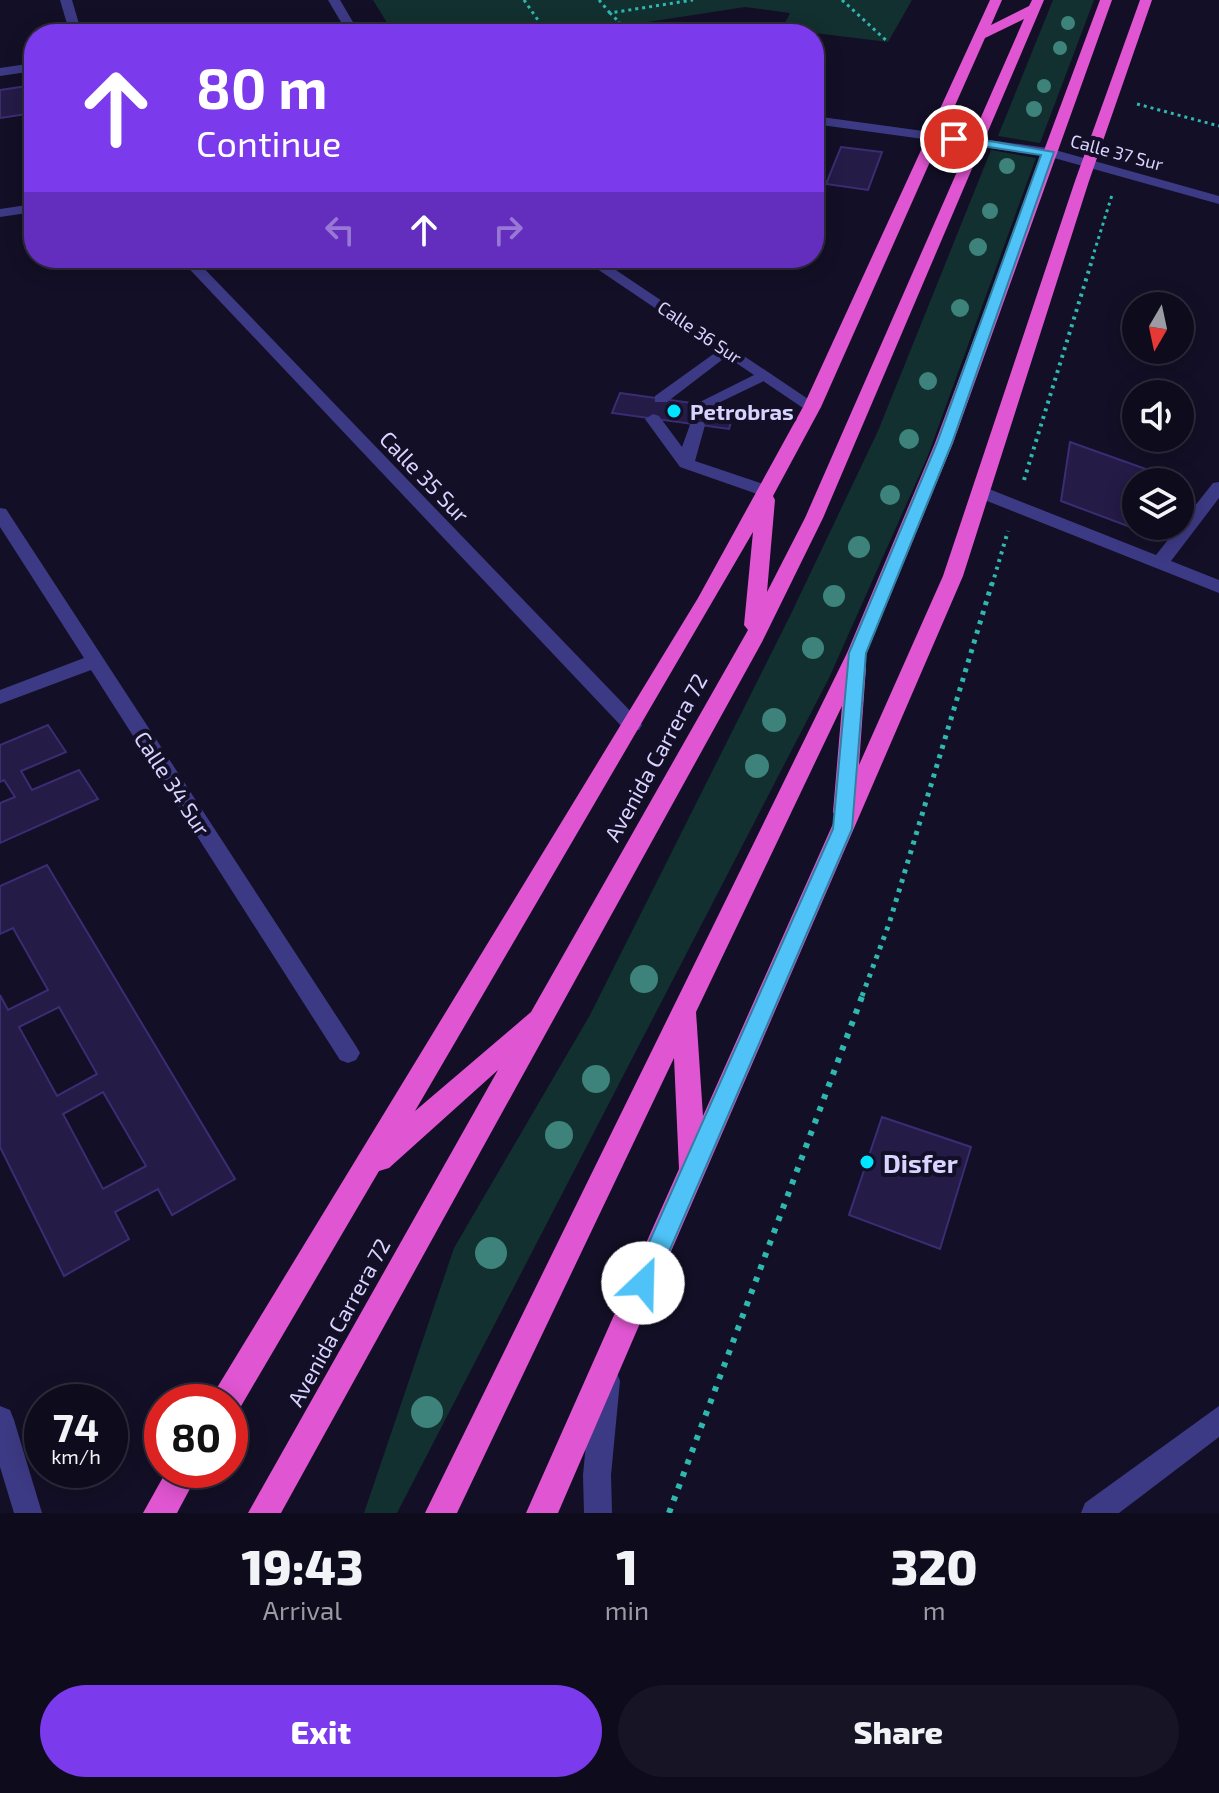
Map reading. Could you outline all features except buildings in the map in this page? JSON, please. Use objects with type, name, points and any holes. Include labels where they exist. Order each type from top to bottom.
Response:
[{"type":"highway","name":"Avenida Carrera 72","points":[[237,1384],[632,725],[766,491],[812,407],[996,0]]},
{"type":"highway","points":[[441,1513],[857,653],[944,443],[1106,0]]},
{"type":"highway","points":[[542,1513],[922,653],[983,493],[1089,162],[1146,0]]},
{"type":"highway","name":"Avenida Carrera 72","points":[[264,1513],[549,1010],[752,642],[839,461],[975,141],[1037,4]]},
{"type":"highway","points":[[980,36],[1037,4]]},
{"type":"highway","points":[[752,642],[766,491]]},
{"type":"highway","points":[[843,829],[857,653]]},
{"type":"highway","points":[[364,1173],[549,1010]]},
{"type":"highway","points":[[686,1011],[691,1175]]},
{"type":"highway","points":[[159,1513],[174,1488]]},
{"type":"street","points":[[66,0],[73,24]]},
{"type":"street","points":[[334,0],[348,24]]},
{"type":"street","points":[[0,72],[24,68]]},
{"type":"street","name":"Calle 37 Sur","points":[[824,121],[1048,152],[1219,200]]},
{"type":"street","points":[[0,213],[24,209]]},
{"type":"street","name":"Calle 35 Sur","points":[[196,268],[632,725]]},
{"type":"street","name":"Calle 36 Sur","points":[[603,268],[812,407]]},
{"type":"street","points":[[661,399],[726,350]]},
{"type":"street","points":[[704,404],[764,375]]},
{"type":"street","points":[[653,419],[686,463],[766,491]]},
{"type":"street","points":[[686,463],[697,425]]},
{"type":"street","points":[[1160,563],[1219,487]]},
{"type":"street","points":[[983,493],[1219,587]]},
{"type":"street","name":"Calle 34 Sur","points":[[0,513],[348,1053]]},
{"type":"street","points":[[0,697],[95,661]]},
{"type":"street","points":[[598,1513],[597,1475],[608,1364]]},
{"type":"street","points":[[0,1420],[28,1513]]},
{"type":"street","points":[[1095,1513],[1219,1420]]},
{"type":"path","points":[[524,0],[540,23],[534,24]]},
{"type":"path","points":[[599,0],[620,23],[613,24]]},
{"type":"path","points":[[610,13],[693,0]]},
{"type":"path","points":[[842,0],[888,42]]},
{"type":"path","points":[[669,1513],[889,924],[1145,90]]},
{"type":"path","points":[[1113,97],[1219,126]]},
{"type":"green space","points":[[373,0],[912,0],[888,42],[824,34],[824,24],[784,24],[790,13],[745,7],[635,24],[388,24]]},
{"type":"green space","points":[[1053,0],[1094,0],[1040,143],[998,136]]},
{"type":"green space","points":[[991,150],[1036,158],[927,458],[829,678],[397,1513],[364,1513],[454,1248],[590,1015],[790,616],[878,431]]},
{"type":"place","name":"Petrobras","points":[[674,411]]},
{"type":"place","name":"Disfer","points":[[867,1162]]},
{"type":"route","points":[[643,1283],[843,829],[857,653],[944,443],[1048,152],[954,139]]}]
